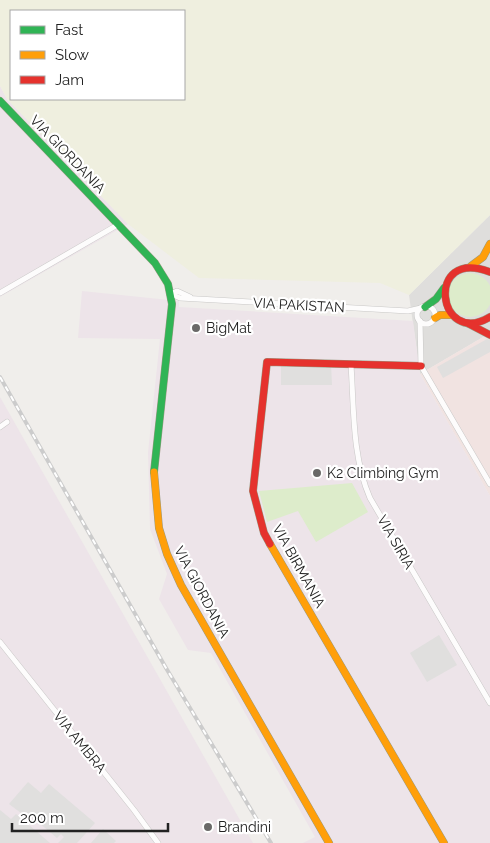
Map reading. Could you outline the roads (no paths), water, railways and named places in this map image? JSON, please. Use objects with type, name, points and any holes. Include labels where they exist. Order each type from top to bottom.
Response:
[{"type":"street","name":"VIA GIORDANIA","points":[[0,101],[155,262],[174,292],[154,468],[156,508],[164,548],[181,585],[329,843]]},
{"type":"street","points":[[0,293],[118,224]]},
{"type":"street","points":[[490,244],[483,257],[471,266],[455,271],[433,301],[423,307],[418,313],[421,329],[421,366],[490,484]]},
{"type":"street","points":[[471,266],[490,272],[490,265]]},
{"type":"street","points":[[444,288],[444,300],[452,315]]},
{"type":"street","name":"VIA PAKISTAN","points":[[174,292],[190,297]]},
{"type":"street","name":"VIA PAKISTAN","points":[[174,292],[180,298],[190,297],[256,303],[408,311],[423,307]]},
{"type":"street","points":[[172,304],[180,298]]},
{"type":"street","points":[[423,307],[434,310],[435,318]]},
{"type":"street","points":[[408,311],[426,324]]},
{"type":"street","points":[[421,329],[440,315],[452,315],[490,335]]},
{"type":"street","points":[[466,322],[481,322],[490,316]]},
{"type":"street","name":"VIA BIRMANIA","points":[[421,366],[267,362],[254,475],[254,491],[264,533],[444,843]]},
{"type":"street","name":"VIA SIRIA","points":[[351,365],[359,461],[370,498],[490,703]]},
{"type":"street","points":[[0,427],[8,422]]},
{"type":"street","name":"VIA AMBRA","points":[[0,642],[134,810],[158,843]]},
{"type":"railway","points":[[0,377],[166,668],[271,843]]},
{"type":"place","name":"BigMat","points":[[196,328]]},
{"type":"place","name":"K2 Climbing Gym","points":[[317,473]]},
{"type":"place","name":"Brandini","points":[[208,827]]}]
